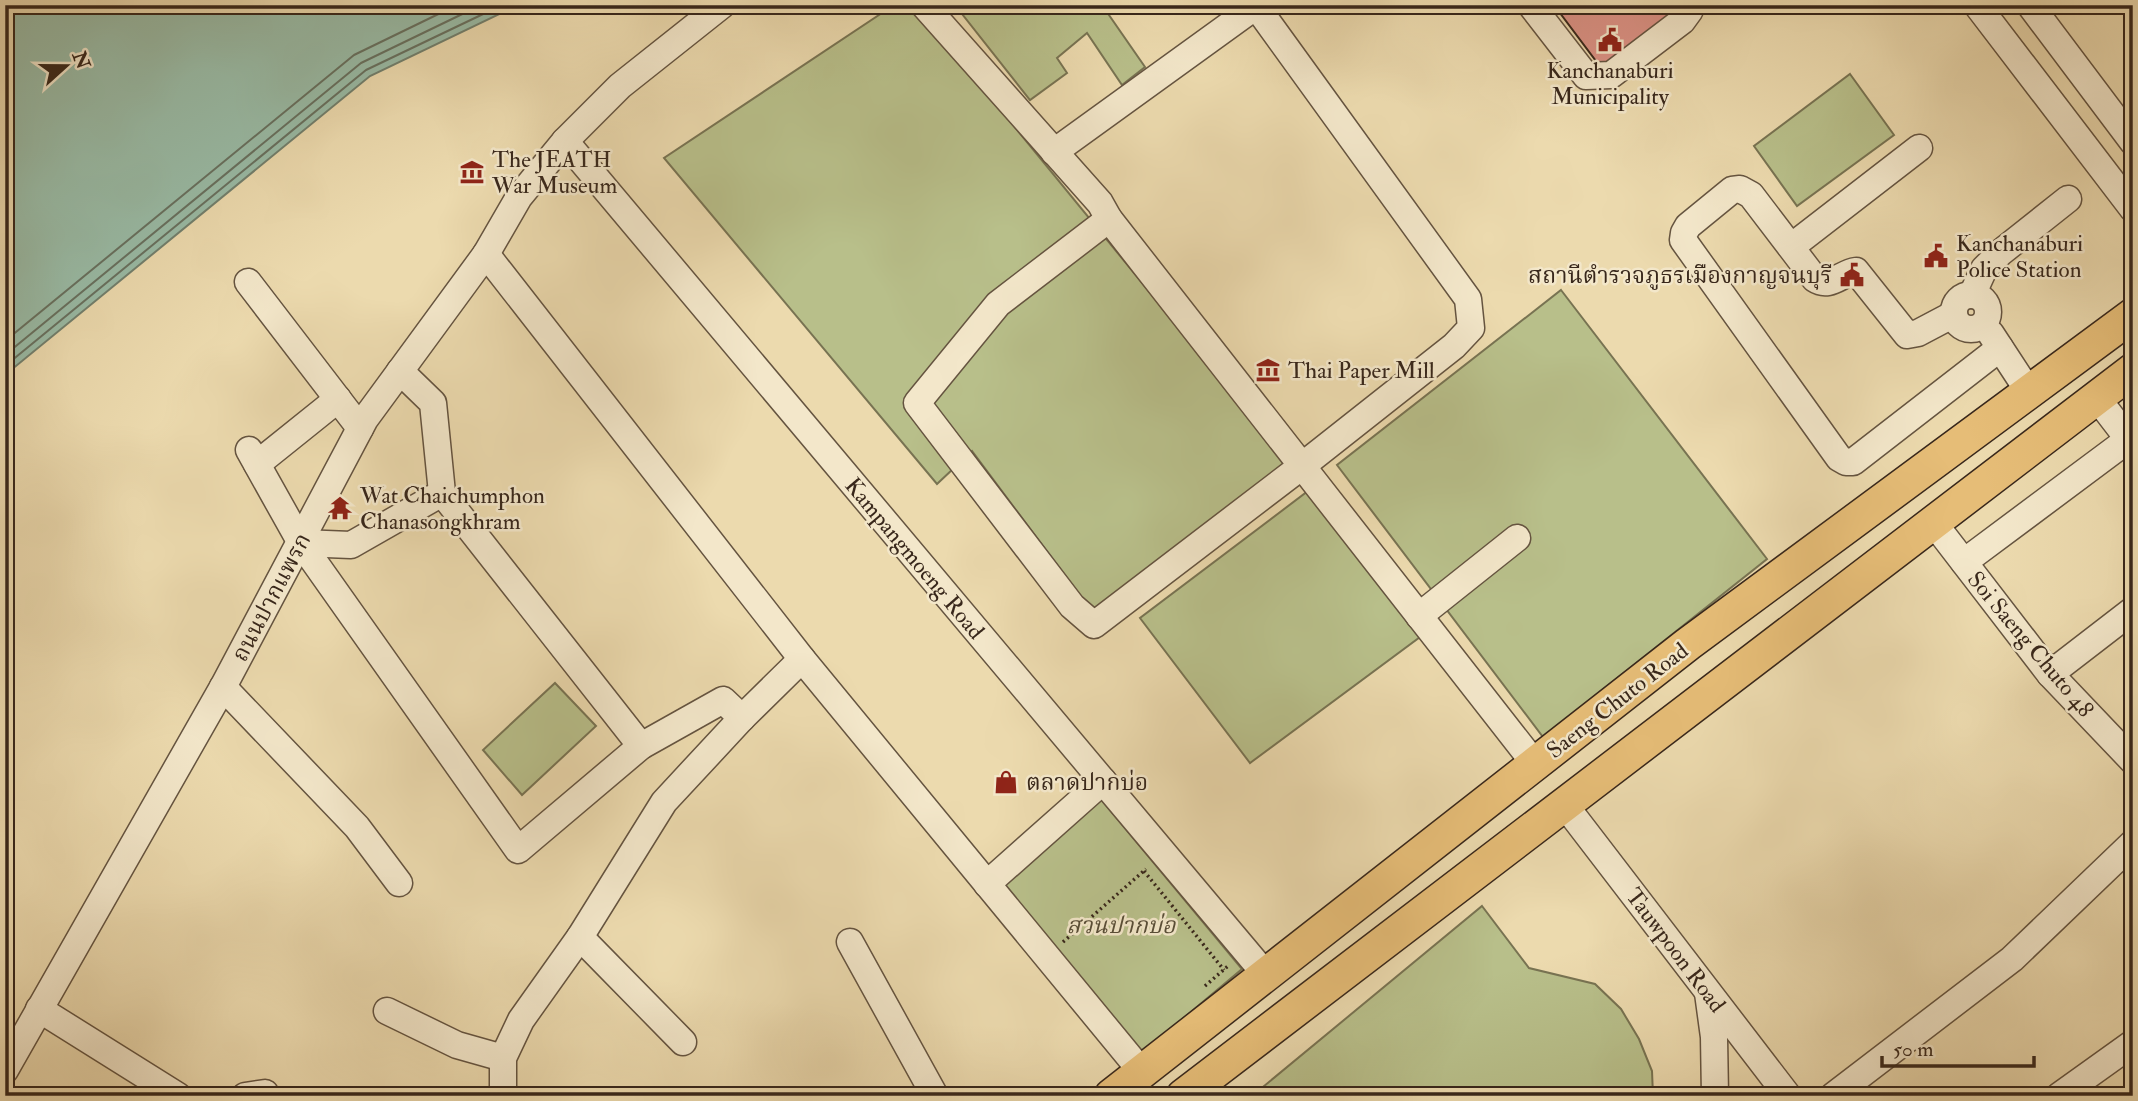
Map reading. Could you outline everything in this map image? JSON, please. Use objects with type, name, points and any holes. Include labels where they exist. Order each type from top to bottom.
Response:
[{"type":"main road","name":"Saeng Chuto Road","points":[[1111,1096],[1658,668],[2133,315]]},
{"type":"main road","points":[[1183,1096],[2133,370]]},
{"type":"main road","points":[[1883,500],[1923,529]]},
{"type":"main road","points":[[1658,668],[1689,709]]},
{"type":"street","name":"ถนนปากแพรก","points":[[5,1070],[223,687],[360,428],[486,254],[519,197],[565,141],[620,86],[722,5]]},
{"type":"street","points":[[924,5],[1100,203],[1109,219],[1535,764]]},
{"type":"street","points":[[1531,5],[1586,76],[1611,75],[1682,20],[1691,7]]},
{"type":"street","points":[[1977,5],[2133,209]]},
{"type":"street","points":[[1054,152],[1256,6],[1468,299],[1471,328],[1454,346],[1302,466],[1094,625],[1072,606],[917,403],[998,304],[1109,219]]},
{"type":"street","points":[[2039,9],[2133,142]]},
{"type":"street","name":"Kampangmoeng Road","points":[[565,141],[1102,781],[1154,862],[1265,975]]},
{"type":"street","points":[[1791,247],[1919,148]]},
{"type":"street","points":[[2000,348],[1853,461],[1846,462],[1839,458],[1683,240],[1684,233],[1688,226],[1732,190],[1740,189],[1751,195],[1815,279],[1821,283],[1836,280],[1851,271],[1860,275],[1907,335],[1918,333],[1963,305],[1981,298],[1987,306],[1988,315],[1984,324],[2000,348],[2029,392]]},
{"type":"street","points":[[1963,305],[1984,269],[2068,199]]},
{"type":"street","points":[[486,254],[802,659],[1142,1072]]},
{"type":"street","points":[[248,282],[360,428]]},
{"type":"street","points":[[400,371],[433,402],[442,493],[641,746]]},
{"type":"street","points":[[1964,562],[2131,440],[2097,398]]},
{"type":"street","points":[[338,399],[253,457],[301,543],[518,850],[641,746],[723,700],[742,718]]},
{"type":"street","points":[[301,543],[351,545],[442,493]]},
{"type":"street","name":"Soi Saeng Chuto 48","points":[[1923,529],[1964,562],[2050,674],[2133,761]]},
{"type":"street","points":[[1419,616],[1517,538]]},
{"type":"street","points":[[2050,674],[2133,610]]},
{"type":"street","points":[[503,1096],[503,1058],[521,1020],[580,937],[664,802],[742,718],[802,659]]},
{"type":"street","points":[[223,687],[357,827],[399,883]]},
{"type":"street","points":[[987,884],[1102,781]]},
{"type":"street","name":"Tauwpoon Road","points":[[1564,804],[1788,1096]]},
{"type":"street","points":[[1833,1096],[2012,959],[2133,843]]},
{"type":"street","points":[[580,937],[683,1042]]},
{"type":"street","points":[[850,942],[934,1096]]},
{"type":"street","points":[[1708,991],[1714,1037],[1715,1096]]},
{"type":"street","points":[[40,1009],[178,1096]]},
{"type":"street","points":[[387,1011],[457,1045],[503,1058]]},
{"type":"street","points":[[2059,1096],[2133,1043]]},
{"type":"path","points":[[1047,956],[1154,862],[1224,970]]},
{"type":"green space","points":[[894,5],[915,5],[1291,465],[1095,616],[972,451],[937,484],[664,158]]},
{"type":"green space","points":[[955,5],[1102,5],[1145,67],[1122,85],[1087,33],[1057,58],[1067,73],[1030,100]]},
{"type":"green space","points":[[1850,74],[1894,135],[1797,206],[1754,146]]},
{"type":"green space","points":[[1561,290],[1767,559],[1543,737],[1337,465]]},
{"type":"green space","points":[[1308,491],[1420,637],[1250,763],[1140,618]]},
{"type":"green space","points":[[555,683],[596,726],[522,795],[483,750]]},
{"type":"green space","name":"สวนปากบ่อ","points":[[1100,798],[1242,969],[1142,1053],[999,882]]},
{"type":"green space","points":[[1482,906],[1529,968],[1595,984],[1621,1009],[1639,1039],[1652,1071],[1653,1096],[1252,1096]]},
{"type":"water","points":[[5,5],[518,5],[370,76],[5,375]]},
{"type":"building","name":"Kanchanaburi Municipality","points":[[1554,5],[1672,5],[1676,11],[1602,69]]},
{"type":"building","points":[[2133,724],[2133,745],[2122,732]]},
{"type":"place","name":"Kanchanaburi Municipality","points":[[1610,40]]},
{"type":"place","name":"The JEATH War Museum","points":[[472,172]]},
{"type":"place","name":"Kanchanaburi Police Station","points":[[1936,256]]},
{"type":"place","name":"สถานีตำรวจภูธรเมืองกาญจนบุรี","points":[[1852,275]]},
{"type":"place","name":"Thai Paper Mill","points":[[1268,370]]},
{"type":"place","name":"Wat Chaichumphon Chanasongkhram","points":[[340,508]]},
{"type":"place","name":"ตลาดปากบ่อ","points":[[1006,782]]}]
